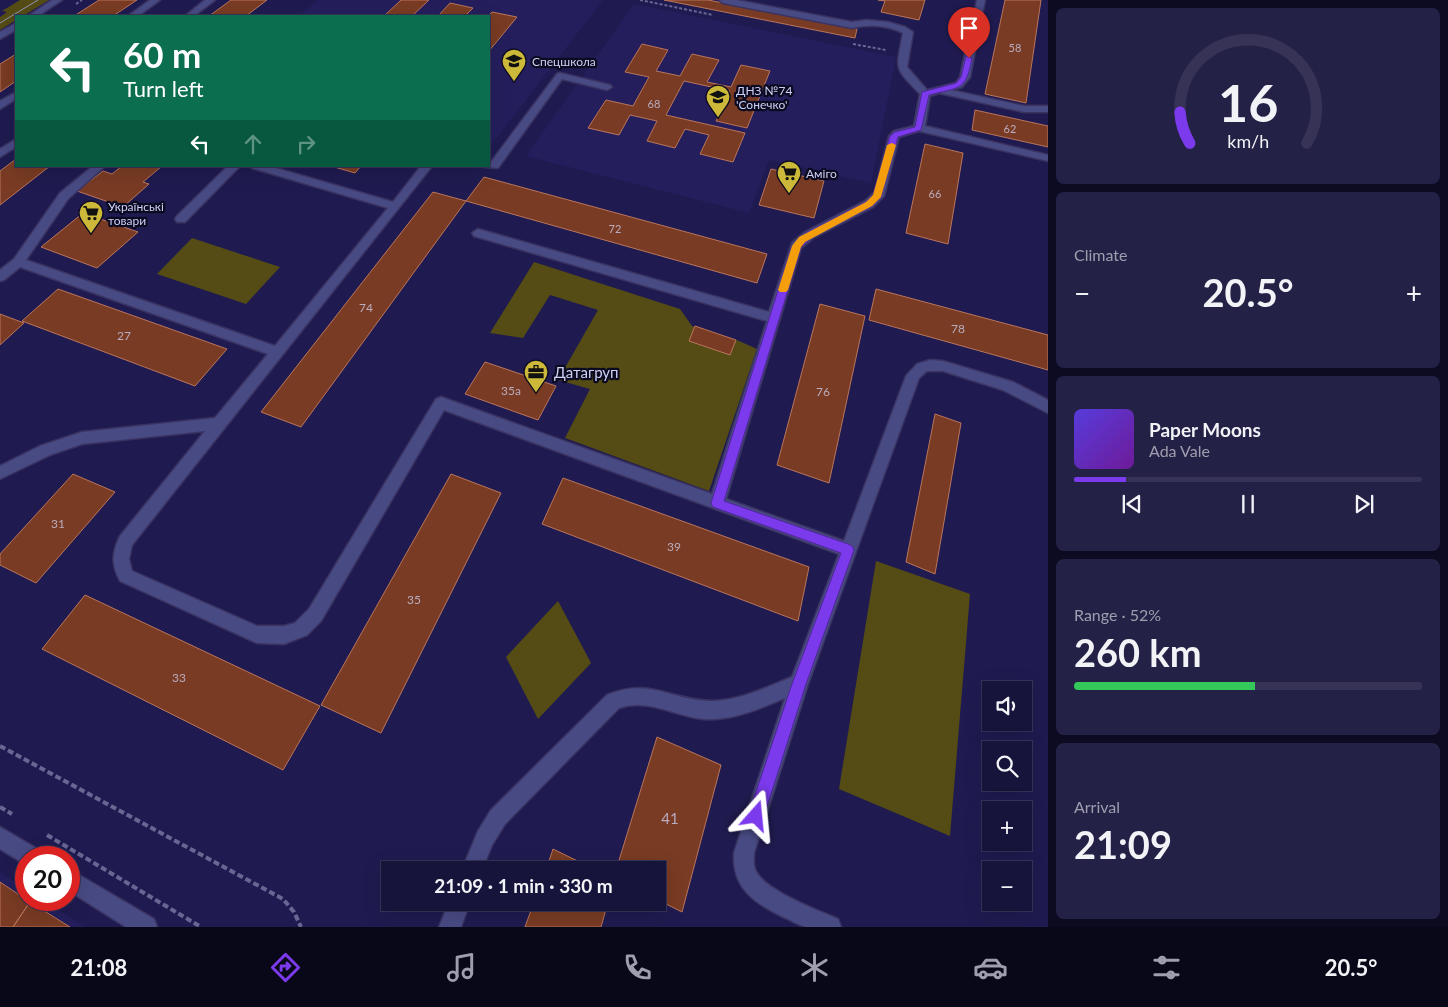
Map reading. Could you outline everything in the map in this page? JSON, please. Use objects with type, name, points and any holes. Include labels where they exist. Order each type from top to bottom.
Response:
[{"type":"street","points":[[34,15],[58,0]]},
{"type":"street","points":[[134,15],[156,0]]},
{"type":"street","points":[[190,15],[211,0]]},
{"type":"street","points":[[723,0],[852,25],[865,21],[899,27],[908,32],[902,67],[904,72],[931,92],[1024,109],[1048,109]]},
{"type":"street","points":[[931,92],[958,84],[965,77],[981,0]]},
{"type":"street","points":[[0,36],[15,27]]},
{"type":"street","points":[[490,165],[494,166],[560,76],[606,87]]},
{"type":"street","points":[[919,128],[931,92]]},
{"type":"street","points":[[0,106],[15,96]]},
{"type":"street","points":[[717,503],[796,246],[809,235],[874,200],[880,193],[894,136],[919,128],[1048,158]]},
{"type":"street","points":[[0,154],[15,143]]},
{"type":"street","points":[[0,278],[18,262],[64,196],[99,167]]},
{"type":"street","points":[[181,219],[234,167]]},
{"type":"street","points":[[259,167],[395,206]]},
{"type":"street","points":[[426,167],[278,352],[217,424],[126,541],[120,556],[121,568],[126,576],[257,634],[284,635],[301,629],[315,615],[441,404],[848,550]]},
{"type":"street","points":[[478,233],[774,318]]},
{"type":"street","points":[[18,262],[278,352]]},
{"type":"street","points":[[830,927],[766,896],[752,885],[744,869],[744,853],[799,684],[917,370],[924,366],[932,365],[952,369],[1003,384],[1048,408]]},
{"type":"street","points":[[0,473],[45,450],[82,438],[217,424]]},
{"type":"street","points":[[476,861],[485,838],[498,817],[613,701],[624,696],[638,694],[653,696],[696,710],[715,710],[734,707],[799,684]]},
{"type":"street","points":[[0,837],[15,846]]},
{"type":"street","points":[[80,886],[146,927]]},
{"type":"street","points":[[450,927],[456,911]]},
{"type":"path","points":[[0,746],[283,899],[294,912],[301,927]]},
{"type":"path","points":[[0,808],[17,817]]},
{"type":"path","points":[[42,832],[201,927]]},
{"type":"shaded area","points":[[20,0],[49,0],[25,15],[15,15],[15,21],[0,30],[0,17],[7,12],[2,11]]},
{"type":"shaded area","name":"Спецшкола","points":[[318,0],[603,0],[490,147],[490,15],[299,15]]},
{"type":"shaded area","name":"ДНЗ №74 'Сонечко'","points":[[634,4],[896,57],[871,183],[769,160],[749,213],[526,156]]},
{"type":"shaded area","points":[[192,238],[280,267],[246,304],[157,274]]},
{"type":"shaded area","points":[[534,262],[680,309],[692,326],[739,341],[757,349],[709,491],[565,438],[590,389],[558,380],[598,310],[550,295],[523,338],[490,333]]},
{"type":"shaded area","points":[[876,561],[970,594],[950,836],[839,789]]},
{"type":"shaded area","points":[[558,601],[591,663],[538,719],[506,657]]},
{"type":"shaded area","points":[[0,872],[15,882],[15,911],[60,911],[85,927],[0,927]]},
{"type":"building","points":[[99,0],[137,0],[114,15],[76,15]]},
{"type":"building","points":[[231,0],[267,0],[247,15],[210,15]]},
{"type":"building","points":[[401,0],[429,0],[413,15],[385,15]]},
{"type":"building","points":[[664,0],[708,0],[857,29],[855,38]]},
{"type":"building","points":[[878,0],[925,0],[919,20],[881,12],[885,1]]},
{"type":"building","points":[[1005,0],[1041,0],[1026,103],[985,94]]},
{"type":"building","points":[[450,3],[473,8],[466,15],[439,15]]},
{"type":"building","points":[[492,12],[517,17],[490,50],[490,15]]},
{"type":"building","points":[[642,44],[668,50],[656,71],[680,76],[692,54],[719,60],[707,82],[731,87],[741,65],[770,71],[747,128],[716,121],[730,91],[684,81],[666,115],[745,133],[733,162],[700,154],[709,135],[685,129],[675,148],[647,141],[657,121],[630,115],[619,135],[588,128],[606,100],[633,106],[649,77],[625,72]]},
{"type":"building","points":[[15,55],[15,82],[0,92],[0,64]]},
{"type":"building","points":[[975,110],[1048,126],[1048,147],[972,130]]},
{"type":"building","points":[[925,144],[963,153],[948,244],[906,233]]},
{"type":"building","points":[[15,160],[15,167],[49,167],[0,205],[0,171]]},
{"type":"building","points":[[121,167],[161,167],[143,182],[149,184],[123,207],[77,191],[103,171],[112,174]]},
{"type":"building","points":[[334,167],[360,167],[355,173]]},
{"type":"building","points":[[771,169],[824,181],[814,218],[759,205]]},
{"type":"building","points":[[484,177],[767,254],[757,283],[466,201]]},
{"type":"building","points":[[433,192],[466,201],[301,427],[261,412]]},
{"type":"building","points":[[83,213],[138,232],[97,268],[41,247]]},
{"type":"building","points":[[58,289],[227,349],[195,386],[22,321]]},
{"type":"building","points":[[876,289],[1048,335],[1048,370],[869,320]]},
{"type":"building","points":[[820,304],[865,316],[829,483],[777,465]]},
{"type":"building","points":[[0,314],[24,323],[0,345]]},
{"type":"building","points":[[695,326],[736,340],[730,355],[689,341]]},
{"type":"building","points":[[485,362],[556,386],[538,420],[465,394]]},
{"type":"building","points":[[935,414],[961,423],[935,574],[906,562]]},
{"type":"building","points":[[73,474],[115,492],[36,583],[0,565],[0,554]]},
{"type":"building","points":[[451,474],[501,493],[381,733],[321,705]]},
{"type":"building","points":[[563,478],[809,567],[798,621],[542,524]]},
{"type":"building","points":[[85,595],[320,706],[283,770],[42,649]]},
{"type":"building","points":[[657,737],[721,765],[682,912],[666,904],[666,861],[619,861]]},
{"type":"building","points":[[553,849],[578,861],[549,861]]},
{"type":"building","points":[[0,882],[15,892],[15,911],[24,911],[13,927],[0,927]]},
{"type":"building","points":[[24,911],[44,911],[70,927],[13,927]]},
{"type":"building","points":[[531,911],[605,911],[601,927],[525,927]]},
{"type":"tram line","points":[[0,23],[38,0]]},
{"type":"slow traffic","points":[[783,290],[796,246],[802,239],[869,204],[877,197],[880,193],[892,145]]},
{"type":"place","name":"Спецшкола","points":[[514,82]]},
{"type":"place","name":"ДНЗ №74 'Сонечко'","points":[[718,118]]},
{"type":"place","name":"Аміго","points":[[789,194]]},
{"type":"place","name":"Українські товари","points":[[91,234]]},
{"type":"place","name":"Датагруп","points":[[536,393]]},
{"type":"route","points":[[756,816],[799,684],[848,550],[717,503],[796,246],[802,239],[869,204],[877,197],[880,193],[894,136],[919,128],[925,94],[951,87],[962,81],[965,77],[969,58]]}]
